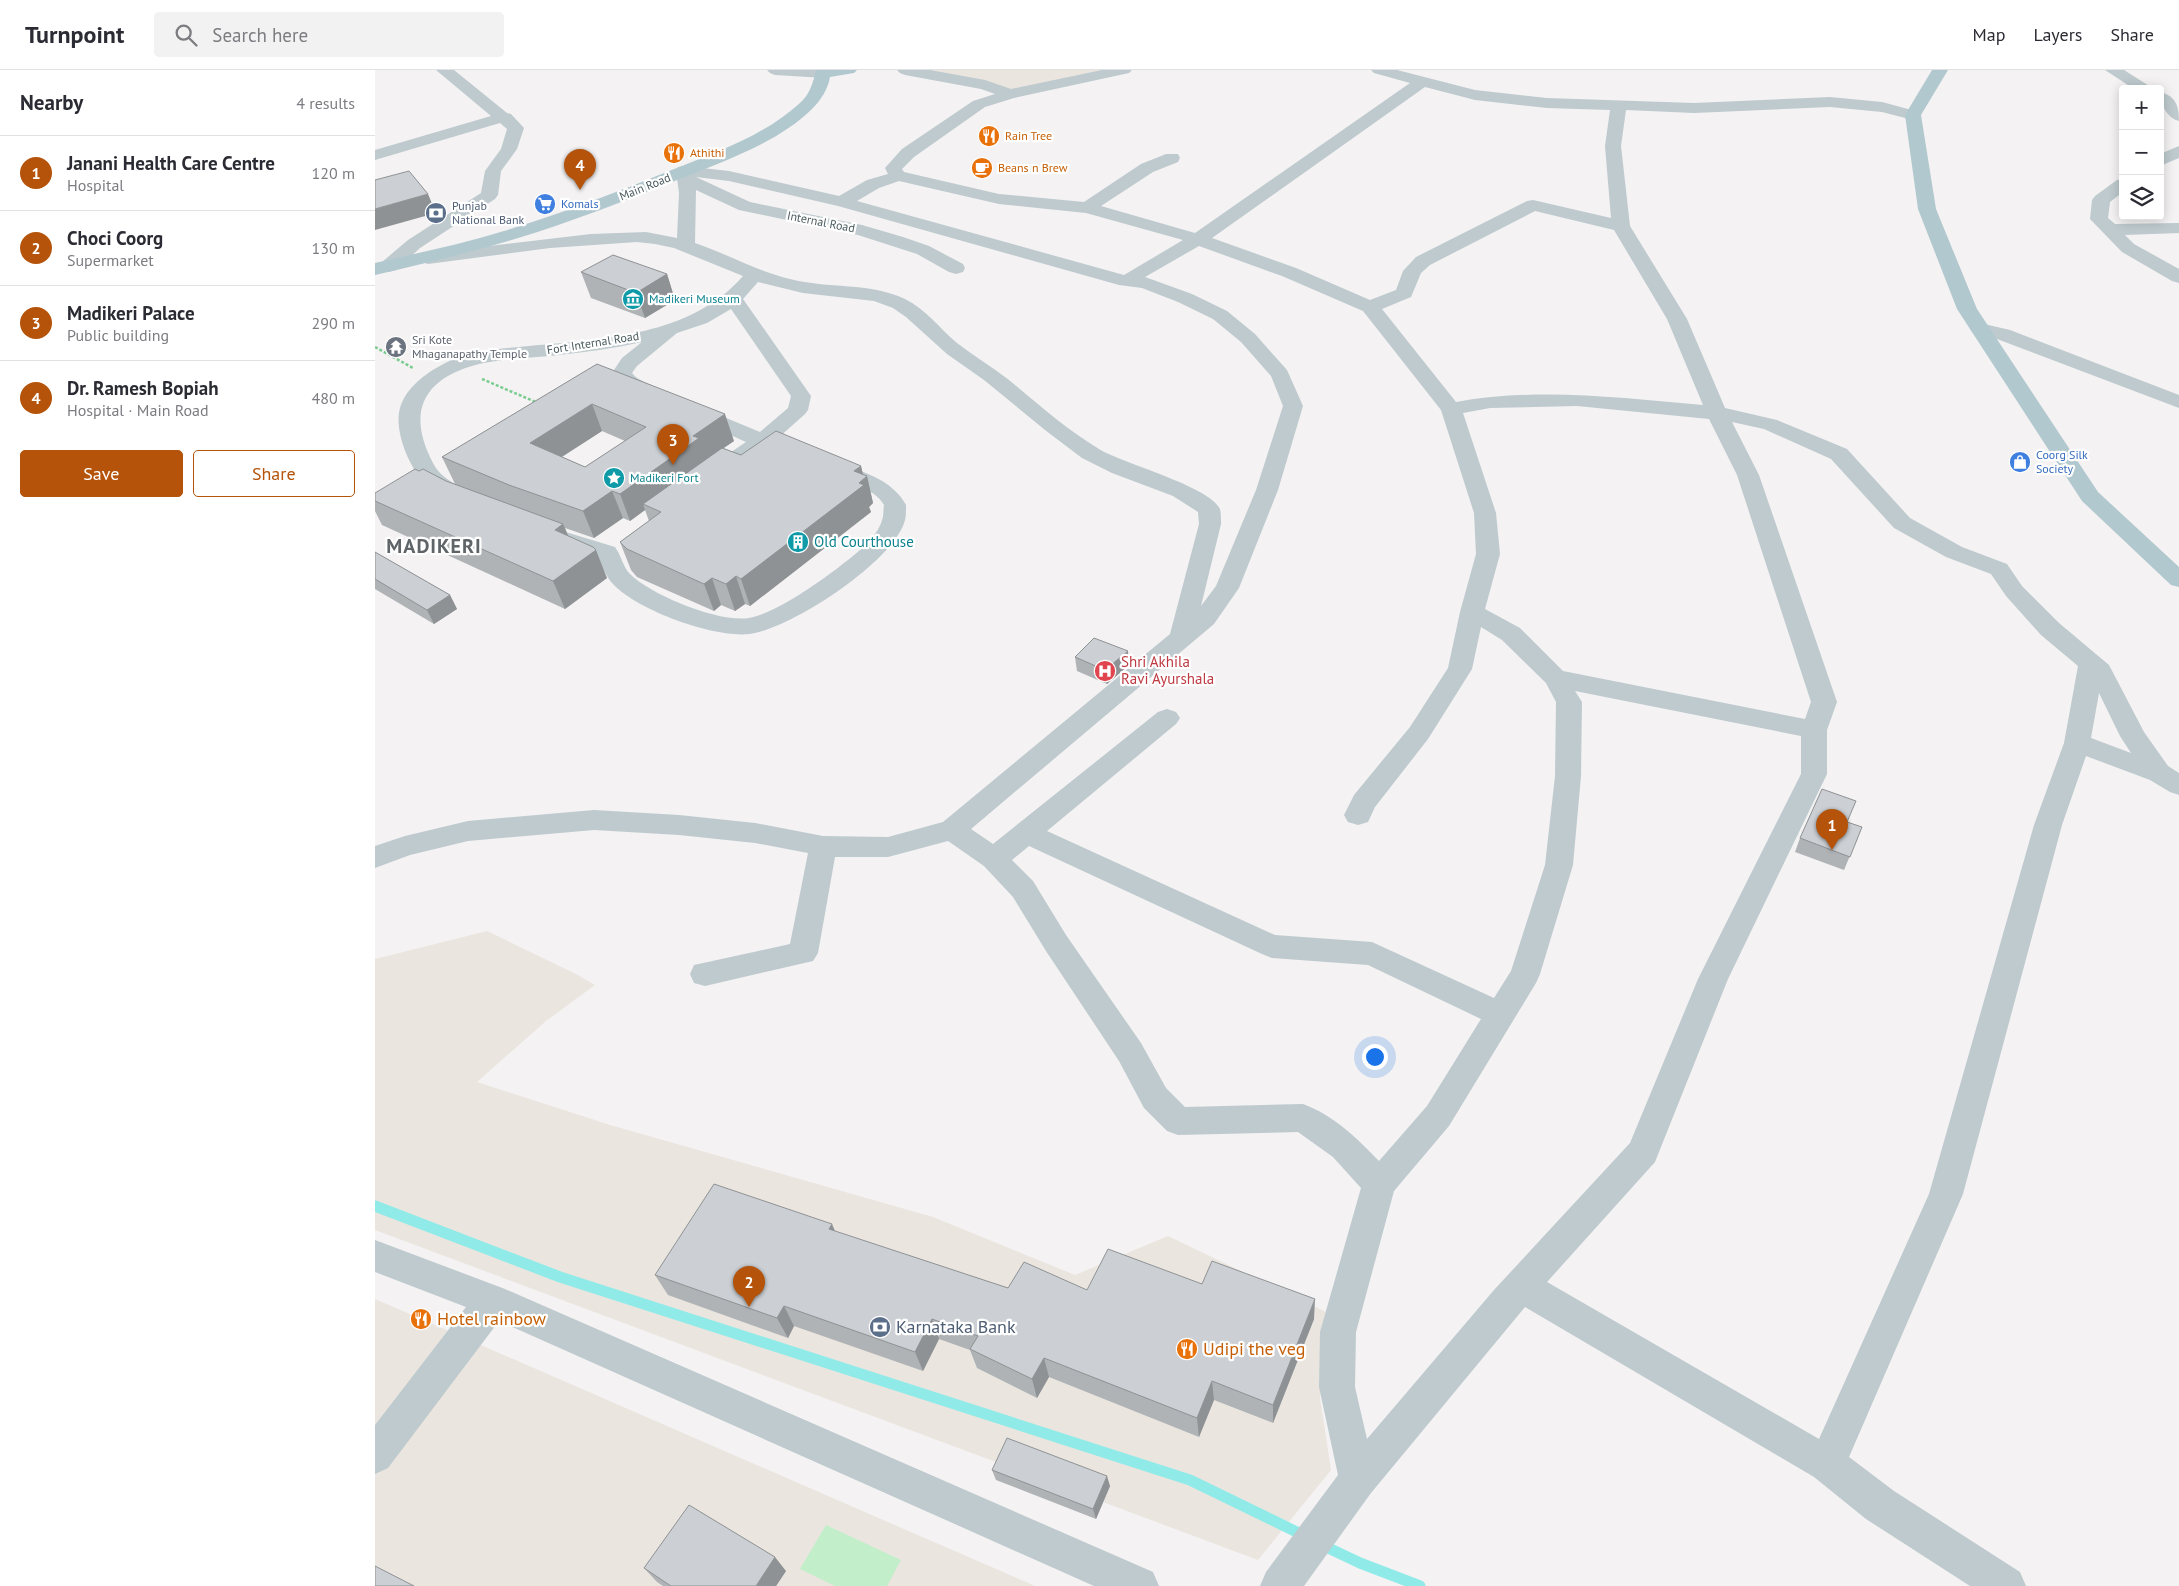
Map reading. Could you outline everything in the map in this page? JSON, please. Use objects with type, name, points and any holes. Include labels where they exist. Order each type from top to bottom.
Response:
[{"type":"main road","points":[[824,72],[849,70]]},
{"type":"main road","points":[[1940,70],[1913,115],[1927,209],[1967,309],[2090,496],[2179,580]]},
{"type":"main road","name":"Main Road","points":[[382,268],[529,229],[684,175],[774,130],[797,113],[815,96],[824,72]]},
{"type":"street","points":[[382,268],[414,244],[489,195],[493,171],[509,149],[516,128],[464,79],[444,70]]},
{"type":"street","points":[[775,70],[824,72]]},
{"type":"street","points":[[905,70],[985,85],[1010,94]]},
{"type":"street","points":[[897,176],[893,168],[908,153],[979,104],[1010,94],[1124,70]]},
{"type":"street","points":[[2113,70],[2139,85]]},
{"type":"street","points":[[1386,71],[1475,95],[1547,103],[1694,108],[1830,102],[1882,107],[1913,115]]},
{"type":"street","points":[[1126,281],[1198,239],[1422,82]]},
{"type":"street","points":[[2164,99],[2179,116]]},
{"type":"street","points":[[1280,1586],[1357,1480],[1521,1286],[1643,1152],[1713,979],[1814,774],[1814,730],[1824,702],[1748,475],[1717,414],[1677,319],[1621,226],[1613,146],[1619,106]]},
{"type":"street","points":[[375,155],[505,117]]},
{"type":"street","points":[[2164,159],[2179,150]]},
{"type":"street","points":[[1087,208],[1147,168],[1172,158]]},
{"type":"street","points":[[375,857],[405,846],[469,831],[594,820],[679,825],[755,833],[823,846],[888,847],[952,830],[1205,618],[1227,588],[1267,490],[1293,406],[1279,374],[1248,338],[1220,315],[1185,298],[1145,283],[1126,281],[842,202],[729,176],[684,175],[688,193],[686,245]]},
{"type":"street","name":"Internal Road","points":[[684,175],[745,206],[853,228],[923,250],[955,268]]},
{"type":"street","points":[[842,202],[873,184],[897,176],[999,199],[1087,208],[1198,239],[1289,272],[1370,307],[1451,409],[1485,513],[1488,554],[1460,669],[1419,733],[1364,802],[1358,815]]},
{"type":"street","points":[[2119,187],[2101,200],[2099,219],[2128,248],[2179,277]]},
{"type":"street","points":[[1370,307],[1404,293],[1412,271],[1423,261],[1533,205],[1621,226]]},
{"type":"street","points":[[2110,230],[2179,228]]},
{"type":"street","points":[[2110,230],[2179,257]]},
{"type":"street","points":[[419,259],[565,241],[614,238],[662,239],[686,245],[753,275],[790,285],[827,292],[869,295],[898,303],[913,313],[951,348],[987,373],[1055,429],[1090,453],[1113,467],[1157,480],[1196,498],[1209,510],[1210,524],[1181,639]]},
{"type":"street","points":[[695,486],[762,441],[798,410],[801,396],[725,304],[753,275]]},
{"type":"street","name":"Fort Internal Road","points":[[544,532],[615,546],[623,580],[641,593],[701,620],[727,627],[750,626],[771,621],[799,607],[828,588],[862,559],[887,534],[897,516],[895,503],[884,491],[762,441],[628,382],[622,373],[629,362],[672,329],[725,304]]},
{"type":"street","name":"Fort Internal Road","points":[[470,502],[442,488],[431,478],[424,467],[410,429],[410,408],[419,394],[433,380],[452,367],[478,358],[579,346],[672,329]]},
{"type":"street","points":[[1980,329],[2003,334],[2179,402]]},
{"type":"street","points":[[1451,409],[1490,402],[1577,400],[1717,414],[1770,424],[1839,454],[1902,523],[1954,552],[1999,569],[2014,591],[2050,630],[2100,671],[2133,736],[2169,779]]},
{"type":"street","points":[[1357,1480],[1337,1387],[1338,1332],[1379,1184],[1438,1116],[1525,974],[1559,865],[1568,776],[1569,702],[1555,678],[1511,634],[1473,612]]},
{"type":"street","points":[[1827,1464],[1946,1194],[2043,843],[2077,743],[2091,664]]},
{"type":"street","points":[[1555,678],[1814,730]]},
{"type":"street","points":[[994,859],[1167,718]]},
{"type":"street","points":[[2077,743],[2169,779]]},
{"type":"street","points":[[952,830],[994,859],[1023,889],[1130,1052],[1155,1098],[1178,1121],[1303,1118],[1345,1147],[1379,1184]]},
{"type":"street","points":[[1026,833],[1272,946],[1372,954],[1500,1014]]},
{"type":"street","points":[[705,974],[803,952],[823,846]]},
{"type":"street","points":[[375,1256],[493,1301],[1139,1586]]},
{"type":"street","points":[[1521,1286],[1827,1464],[1880,1506],[2006,1586]]},
{"type":"street","points":[[375,1455],[493,1301]]},
{"type":"path","points":[[375,347],[433,380]]},
{"type":"path","points":[[452,367],[540,404]]},
{"type":"shaded area","points":[[921,70],[1114,70],[1013,91]]},
{"type":"shaded area","points":[[487,931],[595,985],[546,1021],[477,1082],[610,1125],[933,1217],[1075,1275],[1168,1236],[1326,1312],[1320,1398],[1331,1470],[1258,1560],[375,1230],[375,959]]},
{"type":"shaded area","points":[[375,1299],[1035,1586],[375,1586]]},
{"type":"green space","points":[[826,1525],[901,1560],[887,1586],[835,1586],[800,1569]]},
{"type":"building","points":[[409,171],[428,194],[375,209],[375,180]]},
{"type":"building","points":[[613,255],[667,274],[636,293],[581,272]]},
{"type":"building","points":[[597,364],[725,414],[693,436],[699,438],[620,494],[612,491],[583,511],[509,485],[442,457]],"holes":[[[592,404],[646,427],[585,467],[530,443]]]},
{"type":"building","points":[[776,431],[861,466],[854,471],[867,476],[859,483],[864,485],[741,579],[736,576],[726,584],[712,578],[704,584],[627,549],[620,542],[661,512],[643,504],[722,448],[741,455]]},
{"type":"building","points":[[415,469],[419,471],[423,469],[446,481],[563,524],[555,530],[596,550],[553,581],[375,501],[375,493]]},
{"type":"building","points":[[375,552],[450,595],[427,610],[375,579]]},
{"type":"building","points":[[1094,638],[1128,651],[1105,670],[1075,657]]},
{"type":"building","points":[[1822,789],[1856,801],[1847,822],[1862,827],[1850,857],[1800,838]]},
{"type":"building","points":[[714,1184],[832,1224],[829,1229],[1008,1288],[1024,1262],[1087,1290],[1108,1249],[1202,1284],[1212,1261],[1315,1299],[1273,1405],[1212,1381],[1197,1418],[1044,1358],[1032,1379],[970,1349],[978,1336],[932,1319],[915,1352],[784,1306],[777,1318],[655,1275]]},
{"type":"building","points":[[1007,1438],[1107,1476],[1093,1509],[992,1470]]},
{"type":"building","points":[[689,1505],[775,1557],[756,1586],[671,1586],[644,1568]]},
{"type":"building","points":[[375,1566],[414,1586],[375,1586]]},
{"type":"waterway","points":[[375,1206],[560,1277],[1190,1480],[1307,1537]]},
{"type":"waterway","points":[[1320,1544],[1360,1563],[1420,1586]]},
{"type":"place","name":"Rain Tree","points":[[989,136]]},
{"type":"place","name":"Athithi","points":[[674,153]]},
{"type":"place","name":"Beans n Brew","points":[[982,168]]},
{"type":"place","name":"Dr. Ramesh Bopiah","points":[[580,190]]},
{"type":"place","name":"Komals","points":[[545,204]]},
{"type":"place","name":"Punjab National Bank","points":[[436,213]]},
{"type":"place","name":"Madikeri Museum","points":[[633,299]]},
{"type":"place","name":"Sri Kote Mhaganapathy Temple","points":[[396,347]]},
{"type":"place","name":"Coorg Silk Society","points":[[2020,462]]},
{"type":"place","name":"Madikeri Palace","points":[[673,465]]},
{"type":"place","name":"Madikeri Fort","points":[[614,478]]},
{"type":"place","name":"Old Courthouse","points":[[798,542]]},
{"type":"place","name":"Shri Akhila Ravi Ayurshala","points":[[1105,671]]},
{"type":"place","name":"Janani Health Care Centre","points":[[1832,850]]},
{"type":"place","name":"Choci Coorg","points":[[749,1307]]},
{"type":"place","name":"Hotel rainbow","points":[[421,1319]]},
{"type":"place","name":"Karnataka Bank","points":[[880,1327]]},
{"type":"place","name":"Udipi the veg","points":[[1187,1349]]},
{"type":"district","name":"MADIKERI","points":[[434,546]]}]
